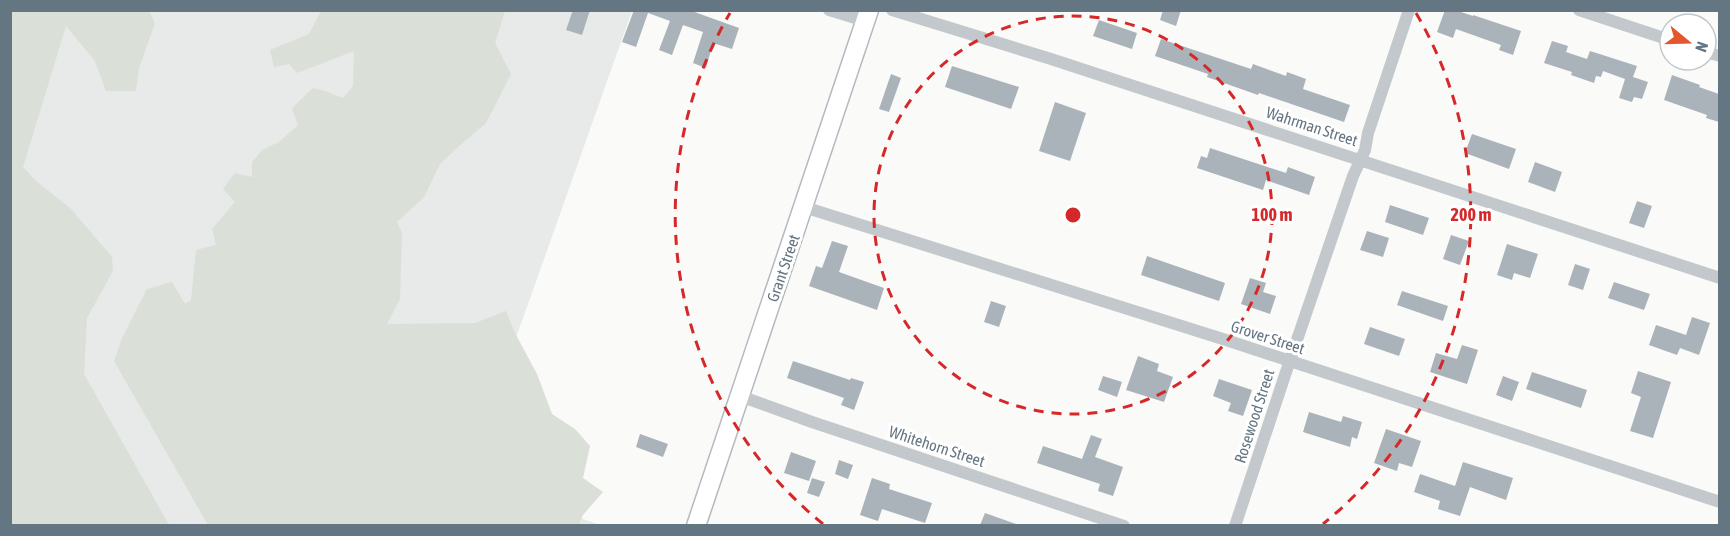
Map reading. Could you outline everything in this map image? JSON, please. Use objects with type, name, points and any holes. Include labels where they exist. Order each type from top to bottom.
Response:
[{"type":"street","points":[[829,10],[867,16]]},
{"type":"street","name":"Wahrman Street","points":[[892,10],[1051,59],[1719,278]]},
{"type":"street","name":"Rosewood Street","points":[[1235,525],[1353,176],[1361,160],[1409,10]]},
{"type":"street","points":[[1579,10],[1658,36]]},
{"type":"street","name":"Grant Street","points":[[696,525],[867,16]]},
{"type":"street","name":"Grover Street","points":[[804,207],[1719,502]]},
{"type":"street","name":"Whitehorn Street","points":[[740,396],[823,426],[1124,525]]},
{"type":"shaded area","points":[[426,10],[429,12],[430,10],[505,11],[495,43],[511,74],[486,123],[440,164],[424,197],[397,222],[402,233],[400,299],[387,324],[475,323],[506,311],[537,374],[552,414],[575,429],[590,446],[583,478],[603,492],[583,515],[579,525],[208,525],[114,361],[122,338],[147,289],[172,282],[185,304],[191,300],[196,250],[216,245],[212,229],[235,202],[223,189],[235,173],[252,177],[252,162],[262,150],[279,142],[298,125],[292,108],[313,88],[343,98],[353,86],[354,51],[297,73],[289,64],[274,67],[270,50],[309,34],[321,11]]},
{"type":"shaded area","points":[[10,11],[632,11],[466,479],[600,525],[11,525]]},
{"type":"shaded area","points":[[10,11],[149,11],[155,23],[139,68],[136,91],[106,91],[95,61],[66,26],[23,167],[36,181],[71,209],[112,257],[113,271],[87,318],[84,374],[169,525],[11,525]]},
{"type":"building","points":[[573,10],[590,10],[582,35],[566,30]]},
{"type":"building","points":[[634,10],[689,10],[739,28],[732,49],[713,43],[706,68],[693,63],[703,32],[683,25],[672,55],[659,50],[670,21],[648,13],[636,47],[622,42]]},
{"type":"building","points":[[1163,10],[1181,10],[1176,26],[1160,20]]},
{"type":"building","points":[[1445,10],[1455,10],[1521,31],[1513,55],[1499,50],[1501,45],[1456,29],[1453,38],[1437,32]]},
{"type":"building","points":[[1099,20],[1137,33],[1132,49],[1093,36]]},
{"type":"building","points":[[1161,39],[1251,69],[1253,64],[1286,76],[1287,72],[1306,79],[1303,89],[1350,105],[1344,122],[1259,93],[1258,95],[1207,77],[1208,74],[1155,56]]},
{"type":"building","points":[[1552,41],[1568,46],[1566,52],[1587,59],[1590,51],[1637,66],[1633,77],[1648,82],[1642,99],[1634,97],[1632,102],[1619,98],[1625,79],[1603,71],[1601,77],[1596,76],[1594,83],[1571,75],[1572,72],[1544,63]]},
{"type":"building","points":[[952,66],[1019,87],[1011,109],[945,87]]},
{"type":"building","points":[[891,74],[901,78],[889,112],[879,109]]},
{"type":"building","points":[[1672,75],[1719,94],[1719,122],[1706,118],[1707,115],[1664,100]]},
{"type":"building","points":[[1055,102],[1086,113],[1070,161],[1039,151]]},
{"type":"building","points":[[1472,134],[1516,149],[1509,169],[1465,153]]},
{"type":"building","points":[[1210,148],[1286,173],[1288,167],[1315,177],[1309,195],[1266,180],[1263,190],[1197,168],[1201,156],[1207,158]]},
{"type":"building","points":[[1535,162],[1562,172],[1555,192],[1528,182]]},
{"type":"building","points":[[1637,201],[1652,206],[1644,228],[1629,223]]},
{"type":"building","points":[[1390,205],[1429,218],[1423,235],[1385,222]]},
{"type":"building","points":[[1367,231],[1389,238],[1383,257],[1360,250]]},
{"type":"building","points":[[1451,235],[1469,241],[1460,265],[1443,259]]},
{"type":"building","points":[[832,241],[848,246],[839,272],[884,288],[877,310],[809,286],[816,266],[822,268]]},
{"type":"building","points":[[1507,244],[1538,254],[1530,278],[1514,273],[1512,280],[1497,275]]},
{"type":"building","points":[[1147,256],[1225,283],[1219,301],[1141,275]]},
{"type":"building","points":[[1575,264],[1590,269],[1583,290],[1568,285]]},
{"type":"building","points":[[1250,278],[1266,283],[1263,292],[1276,296],[1270,314],[1241,304]]},
{"type":"building","points":[[1614,282],[1650,294],[1644,310],[1608,298]]},
{"type":"building","points":[[1402,291],[1448,306],[1443,321],[1397,305]]},
{"type":"building","points":[[991,301],[1006,306],[999,327],[984,322]]},
{"type":"building","points":[[1692,317],[1710,323],[1699,355],[1680,348],[1677,355],[1649,345],[1656,325],[1686,335]]},
{"type":"building","points":[[1370,327],[1405,339],[1399,356],[1364,344]]},
{"type":"building","points":[[1462,345],[1478,350],[1467,384],[1430,372],[1436,353],[1457,359]]},
{"type":"building","points":[[1138,356],[1159,364],[1157,371],[1173,377],[1164,402],[1126,390]]},
{"type":"building","points":[[793,361],[850,380],[851,378],[864,382],[854,410],[841,405],[844,398],[787,378]]},
{"type":"building","points":[[1638,371],[1671,382],[1653,438],[1630,431],[1641,397],[1631,393]]},
{"type":"building","points":[[1532,372],[1587,390],[1581,408],[1526,389]]},
{"type":"building","points":[[1103,376],[1122,382],[1117,397],[1098,390]]},
{"type":"building","points":[[1503,376],[1519,382],[1512,401],[1496,395]]},
{"type":"building","points":[[1219,379],[1252,390],[1243,416],[1228,411],[1231,403],[1213,396]]},
{"type":"building","points":[[1309,412],[1341,422],[1343,416],[1362,422],[1357,439],[1352,437],[1350,447],[1303,432]]},
{"type":"building","points":[[1386,429],[1421,441],[1412,467],[1399,463],[1397,471],[1374,463]]},
{"type":"building","points":[[640,434],[668,444],[663,457],[636,447]]},
{"type":"building","points":[[1091,435],[1102,439],[1095,457],[1123,467],[1113,496],[1098,491],[1100,484],[1037,463],[1043,446],[1082,459]]},
{"type":"building","points":[[791,452],[816,461],[809,481],[784,473]]},
{"type":"building","points":[[839,460],[853,465],[848,479],[835,474]]},
{"type":"building","points":[[1463,462],[1513,478],[1506,500],[1470,487],[1460,516],[1438,509],[1440,501],[1414,492],[1420,474],[1455,486]]},
{"type":"building","points":[[812,478],[825,482],[819,497],[807,493]]},
{"type":"building","points":[[872,478],[890,484],[889,489],[932,503],[925,523],[882,509],[878,521],[860,515]]},
{"type":"building","points":[[985,513],[1016,524],[1016,525],[980,525]]}]
